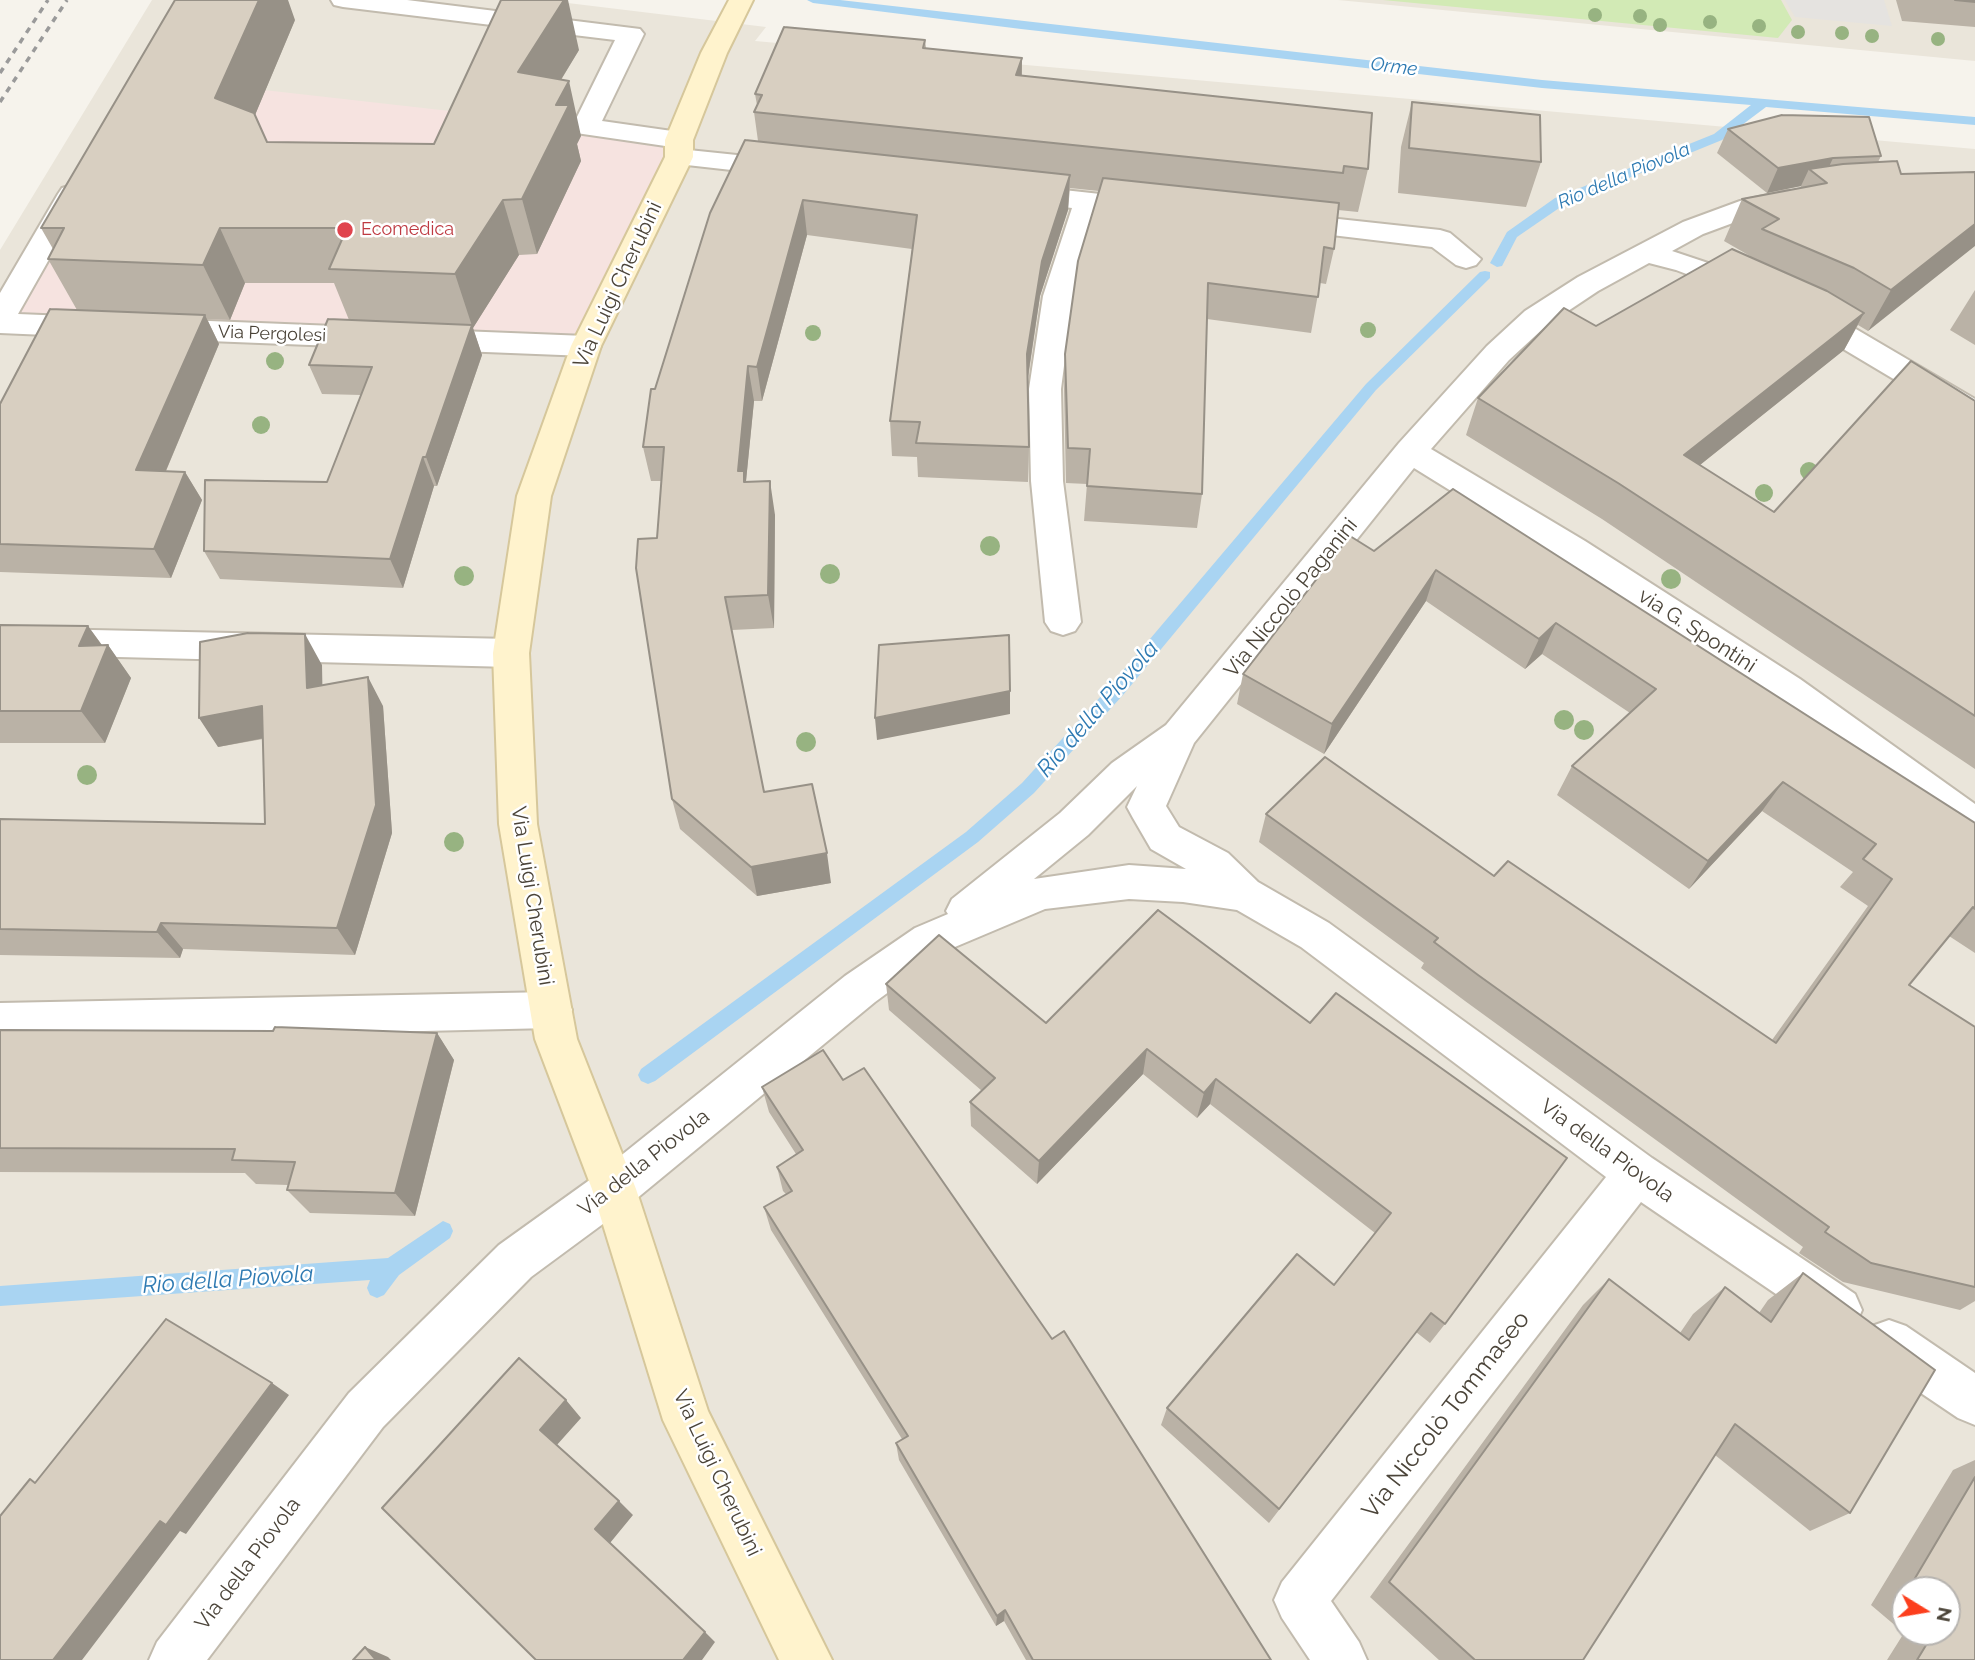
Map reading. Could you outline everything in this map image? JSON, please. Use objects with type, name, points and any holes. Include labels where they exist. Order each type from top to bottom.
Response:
[{"type":"main road","name":"Via Luigi Cherubini","points":[[741,0],[714,53],[679,149],[586,346],[534,496],[511,653],[518,824],[556,1039],[614,1189],[687,1420],[806,1660]]},
{"type":"street","points":[[343,0],[631,34],[586,127],[679,149],[815,172]]},
{"type":"street","points":[[0,321],[87,169]]},
{"type":"street","points":[[992,191],[1169,210]]},
{"type":"street","name":"Via Niccolò Paganini","points":[[929,940],[1074,824],[1125,774],[1179,735],[1410,451],[1498,353],[1536,318],[1588,284],[1693,228],[1750,207],[1810,196]]},
{"type":"street","points":[[1063,622],[1047,481],[1045,389],[1058,296],[1087,202]]},
{"type":"street","points":[[1250,219],[1440,239],[1466,259]]},
{"type":"street","points":[[1648,254],[1726,277],[1820,319],[1975,413]]},
{"type":"street","name":"Via Pergolesi","points":[[0,321],[586,346]]},
{"type":"street","name":"via G. Spontini","points":[[1410,451],[1573,550],[1787,689],[1975,825]]},
{"type":"street","points":[[0,641],[511,653]]},
{"type":"street","name":"Via della Piovola","points":[[1179,735],[1146,807],[1165,838],[1214,864],[1244,894],[1315,935],[1636,1173],[1975,1401]]},
{"type":"street","name":"Via della Piovola","points":[[175,1660],[366,1410],[515,1261],[614,1189],[860,989],[929,940],[1042,893],[1129,882],[1244,894]]},
{"type":"street","points":[[0,1022],[551,1010]]},
{"type":"street","name":"Via Niccolò Tommaseo","points":[[1341,1660],[1300,1600],[1636,1173]]},
{"type":"shaded area","points":[[152,0],[543,0],[766,27],[755,41],[1975,149],[1975,1660],[0,1660],[0,250]]},
{"type":"shaded area","points":[[1338,0],[1975,0],[1975,61]]},
{"type":"shaded area","points":[[1785,0],[1884,0],[1892,26],[1795,17]]},
{"type":"shaded area","name":"Ecomedica","points":[[140,76],[556,123],[679,140],[586,346],[0,319]]},
{"type":"green space","points":[[1383,0],[1781,0],[1792,20],[1778,38]]},
{"type":"building","points":[[175,0],[259,0],[215,98],[254,113],[267,142],[434,144],[501,0],[564,0],[518,72],[569,81],[556,105],[569,105],[522,199],[503,200],[455,274],[329,269],[347,228],[220,228],[203,265],[48,259],[64,228],[41,228]]},
{"type":"building","points":[[784,27],[925,40],[923,48],[1022,58],[1016,75],[1372,113],[1368,169],[1344,166],[1343,173],[754,112],[762,95],[755,94]]},
{"type":"building","points":[[1412,102],[1540,115],[1541,162],[1409,148]]},
{"type":"building","points":[[1782,115],[1869,117],[1881,156],[1833,158],[1778,168],[1728,129]]},
{"type":"building","points":[[745,140],[1070,175],[1042,261],[1027,354],[1029,447],[916,443],[920,422],[890,421],[917,215],[803,200],[757,367],[748,366],[738,471],[744,471],[744,482],[770,481],[768,595],[725,597],[764,792],[812,784],[827,853],[751,867],[672,799],[636,568],[638,539],[657,538],[664,447],[643,447],[651,389],[655,389],[710,213]]},
{"type":"building","points":[[1897,161],[1901,174],[1975,172],[1975,224],[1891,290],[1854,268],[1762,229],[1779,219],[1742,199],[1827,183],[1809,169]]},
{"type":"building","points":[[1103,178],[1339,203],[1334,249],[1324,247],[1318,297],[1208,283],[1202,494],[1087,486],[1090,449],[1068,448],[1065,354],[1078,261]]},
{"type":"building","points":[[1732,249],[1827,291],[1864,313],[1684,455],[1774,512],[1911,361],[1975,401],[1975,716],[1618,483],[1478,398],[1564,308],[1596,326]]},
{"type":"building","points":[[50,309],[205,315],[136,470],[185,472],[154,549],[0,544],[0,404]]},
{"type":"building","points":[[328,319],[472,325],[426,457],[423,457],[390,559],[204,551],[205,480],[327,482],[372,367],[309,365]]},
{"type":"building","points":[[1453,489],[1975,823],[1975,909],[1973,907],[1909,985],[1975,1027],[1975,1287],[1871,1263],[1825,1232],[1829,1227],[1478,975],[1434,942],[1438,938],[1266,814],[1325,757],[1494,876],[1508,861],[1776,1043],[1892,879],[1863,859],[1876,844],[1783,782],[1708,861],[1572,766],[1656,689],[1556,623],[1539,639],[1436,570],[1332,724],[1243,674],[1350,536],[1374,551]]},
{"type":"building","points":[[0,625],[88,626],[79,646],[108,645],[81,711],[0,711]]},
{"type":"building","points":[[248,633],[305,634],[307,688],[368,677],[376,805],[337,928],[161,923],[157,932],[0,929],[0,819],[265,824],[262,706],[199,718],[200,642]]},
{"type":"building","points":[[1009,635],[1010,691],[875,718],[879,645]]},
{"type":"building","points":[[1158,910],[1310,1023],[1336,993],[1567,1158],[1445,1324],[1431,1313],[1279,1509],[1167,1408],[1297,1254],[1334,1285],[1391,1213],[1216,1079],[1204,1093],[1147,1049],[1039,1161],[970,1102],[995,1078],[886,984],[939,935],[1046,1023]]},
{"type":"building","points":[[275,1027],[437,1033],[395,1193],[287,1190],[295,1162],[232,1160],[235,1149],[0,1148],[0,1030],[273,1031]]},
{"type":"building","points":[[823,1050],[843,1080],[864,1068],[1052,1339],[1064,1331],[1271,1660],[1033,1660],[1005,1610],[997,1616],[896,1443],[908,1436],[764,1207],[792,1191],[777,1167],[803,1150],[762,1087]]},
{"type":"building","points":[[1803,1273],[1935,1370],[1850,1513],[1735,1424],[1583,1660],[1475,1660],[1389,1582],[1609,1279],[1689,1340],[1725,1287],[1771,1322]]},
{"type":"building","points":[[166,1319],[272,1383],[166,1525],[160,1521],[53,1660],[0,1660],[0,1516],[30,1479],[35,1483]]},
{"type":"building","points":[[519,1358],[566,1400],[540,1430],[619,1501],[595,1529],[705,1632],[683,1660],[536,1660],[382,1508]]},
{"type":"building","points":[[1975,1477],[1975,1660],[1917,1660],[1926,1646],[1961,1646],[1961,1576],[1916,1576]]},
{"type":"building","points":[[365,1647],[376,1660],[353,1660]]},
{"type":"waterway","name":"Orme","points":[[813,0],[1542,84],[1975,121]]},
{"type":"waterway","name":"Rio della Piovola","points":[[1497,263],[1512,235],[1560,201],[1718,137],[1733,123],[1763,103]]},
{"type":"waterway","name":"Rio della Piovola","points":[[648,1075],[972,837],[1028,788],[1117,690],[1371,387],[1485,275]]},
{"type":"waterway","name":"Rio della Piovola","points":[[392,1268],[443,1231]]},
{"type":"waterway","name":"Rio della Piovola","points":[[0,1296],[392,1268]]},
{"type":"waterway","points":[[377,1288],[392,1268]]},
{"type":"railway","points":[[0,73],[48,0]]},
{"type":"railway","points":[[0,102],[67,0]]},
{"type":"place","name":"Ecomedica","points":[[345,230]]}]
